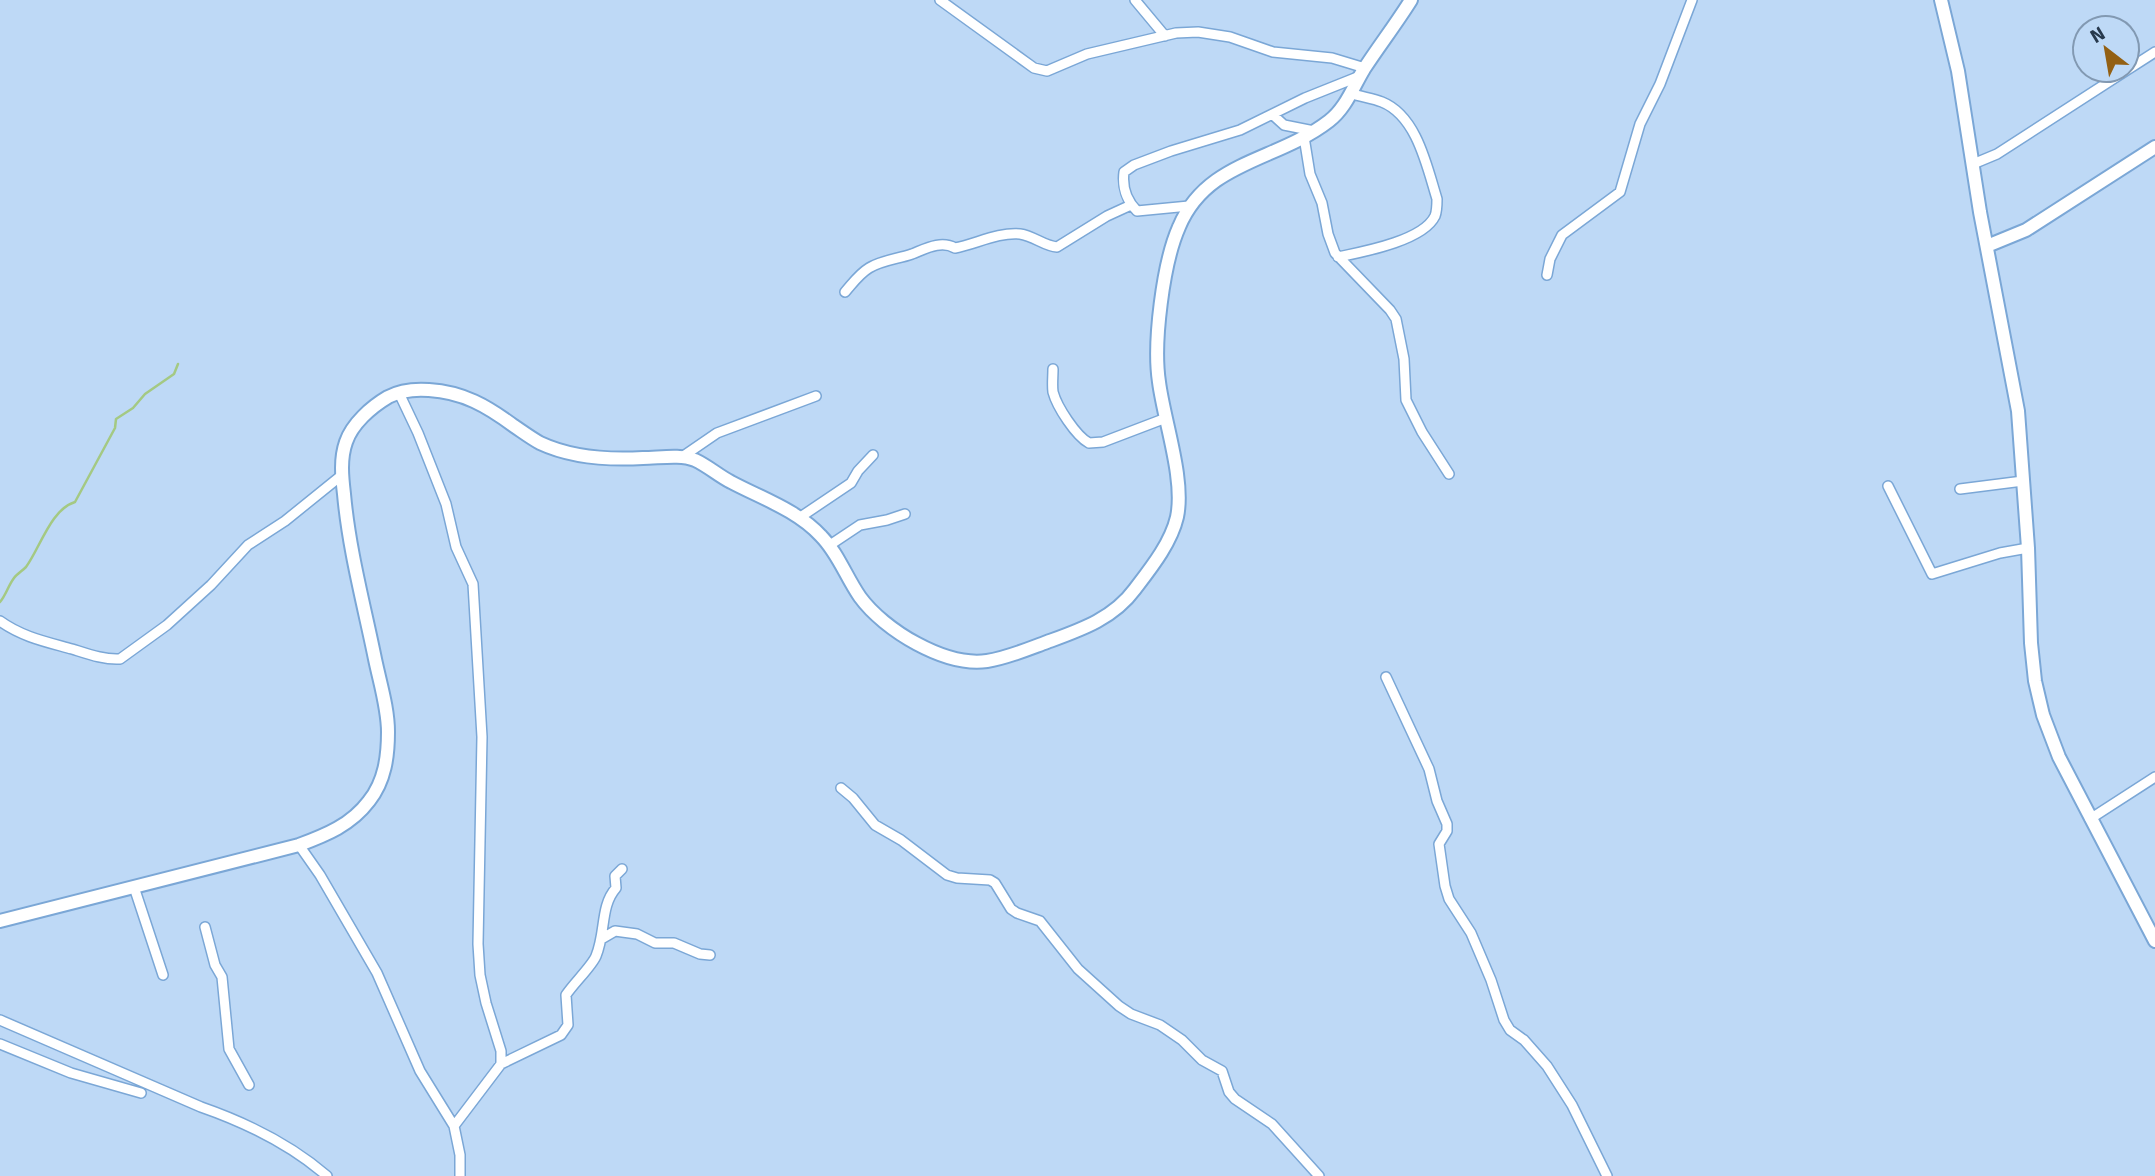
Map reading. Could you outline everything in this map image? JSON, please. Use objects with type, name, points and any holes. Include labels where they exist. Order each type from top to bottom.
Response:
[{"type":"main road","points":[[0,921],[299,845],[331,833],[357,815],[375,793],[387,759],[388,720],[346,521],[342,475],[344,448],[354,427],[378,404],[399,393],[423,389],[472,399],[535,440],[557,450],[607,460],[682,457],[699,462],[811,526],[830,545],[848,580],[883,623],[906,638],[948,656],[965,661],[988,660],[1080,630],[1110,614],[1128,599],[1161,551],[1174,527],[1179,502],[1174,458],[1158,382],[1158,335],[1170,255],[1180,223],[1189,206],[1219,177],[1309,134],[1337,114],[1411,0]]},
{"type":"main road","points":[[1941,0],[1958,71],[2016,400],[2035,681],[2043,715],[2059,757],[2155,941]]},
{"type":"main road","points":[[1987,246],[2026,230],[2155,146]]},
{"type":"street","points":[[940,0],[1041,71],[1047,72],[1080,56],[1185,32],[1230,37],[1273,52],[1332,58],[1362,72]]},
{"type":"street","points":[[1135,0],[1165,36]]},
{"type":"street","points":[[1547,275],[1550,259],[1562,235],[1620,192],[1640,124],[1661,84],[1692,0]]},
{"type":"street","points":[[1189,206],[1139,212],[1131,205],[1123,177],[1124,171],[1130,166],[1171,151],[1240,130],[1362,72]]},
{"type":"street","points":[[1973,164],[1997,155],[2106,84]]},
{"type":"street","points":[[1338,257],[1400,241],[1429,223],[1437,208],[1437,199],[1421,145],[1412,130],[1390,106],[1350,93]]},
{"type":"street","points":[[1273,115],[1284,125],[1309,134],[1310,174],[1322,203],[1331,244],[1338,257],[1396,319],[1404,359],[1406,400],[1422,432],[1449,474]]},
{"type":"street","points":[[845,292],[860,274],[870,267],[924,248],[949,245],[955,248],[981,239],[1019,234],[1057,247],[1107,216],[1131,205]]},
{"type":"street","points":[[1053,369],[1053,390],[1057,401],[1082,439],[1089,443],[1103,442],[1166,418]]},
{"type":"street","points":[[399,393],[446,504],[456,547],[473,584],[482,737],[478,944],[480,975],[501,1051],[501,1064]]},
{"type":"street","points":[[682,457],[717,433],[816,396]]},
{"type":"street","points":[[799,518],[851,483],[873,455]]},
{"type":"street","points":[[0,621],[26,636],[47,643],[90,655],[120,659],[167,625],[211,585],[248,545],[285,521],[342,475]]},
{"type":"street","points":[[1960,489],[2023,481]]},
{"type":"street","points":[[1888,486],[1932,574],[2000,553],[2028,548]]},
{"type":"street","points":[[830,545],[860,525],[905,514]]},
{"type":"street","points":[[1386,677],[1429,769],[1437,801],[1447,824],[1447,831],[1439,844],[1449,899],[1471,933],[1504,1020],[1510,1030],[1524,1040],[1547,1066],[1572,1105],[1607,1176]]},
{"type":"street","points":[[2090,819],[2155,778]]},
{"type":"street","points":[[841,788],[875,825],[901,840],[947,875],[952,878],[990,880],[995,883],[1011,909],[1040,921],[1078,969],[1119,1006],[1131,1014],[1160,1025],[1182,1040],[1202,1060],[1222,1071],[1229,1092],[1235,1099],[1272,1124],[1318,1176]]},
{"type":"street","points":[[299,845],[320,875],[377,973],[420,1071],[454,1126],[460,1155],[460,1176]]},
{"type":"street","points":[[454,1126],[501,1064],[561,1035],[568,1025],[566,995],[595,959],[603,938],[609,896],[616,888],[615,876],[622,869]]},
{"type":"street","points":[[134,887],[163,975]]},
{"type":"street","points":[[205,927],[215,965],[222,977],[229,1049],[249,1085]]},
{"type":"street","points":[[603,938],[615,931],[637,934],[654,943],[674,943],[700,954],[710,955]]},
{"type":"street","points":[[0,1020],[201,1107],[233,1118],[298,1153],[327,1176]]},
{"type":"street","points":[[0,1044],[71,1073],[141,1093]]},
{"type":"waterway","points":[[0,602],[14,578],[26,567],[59,512],[75,502],[115,428],[116,419],[174,374],[178,364]]}]
